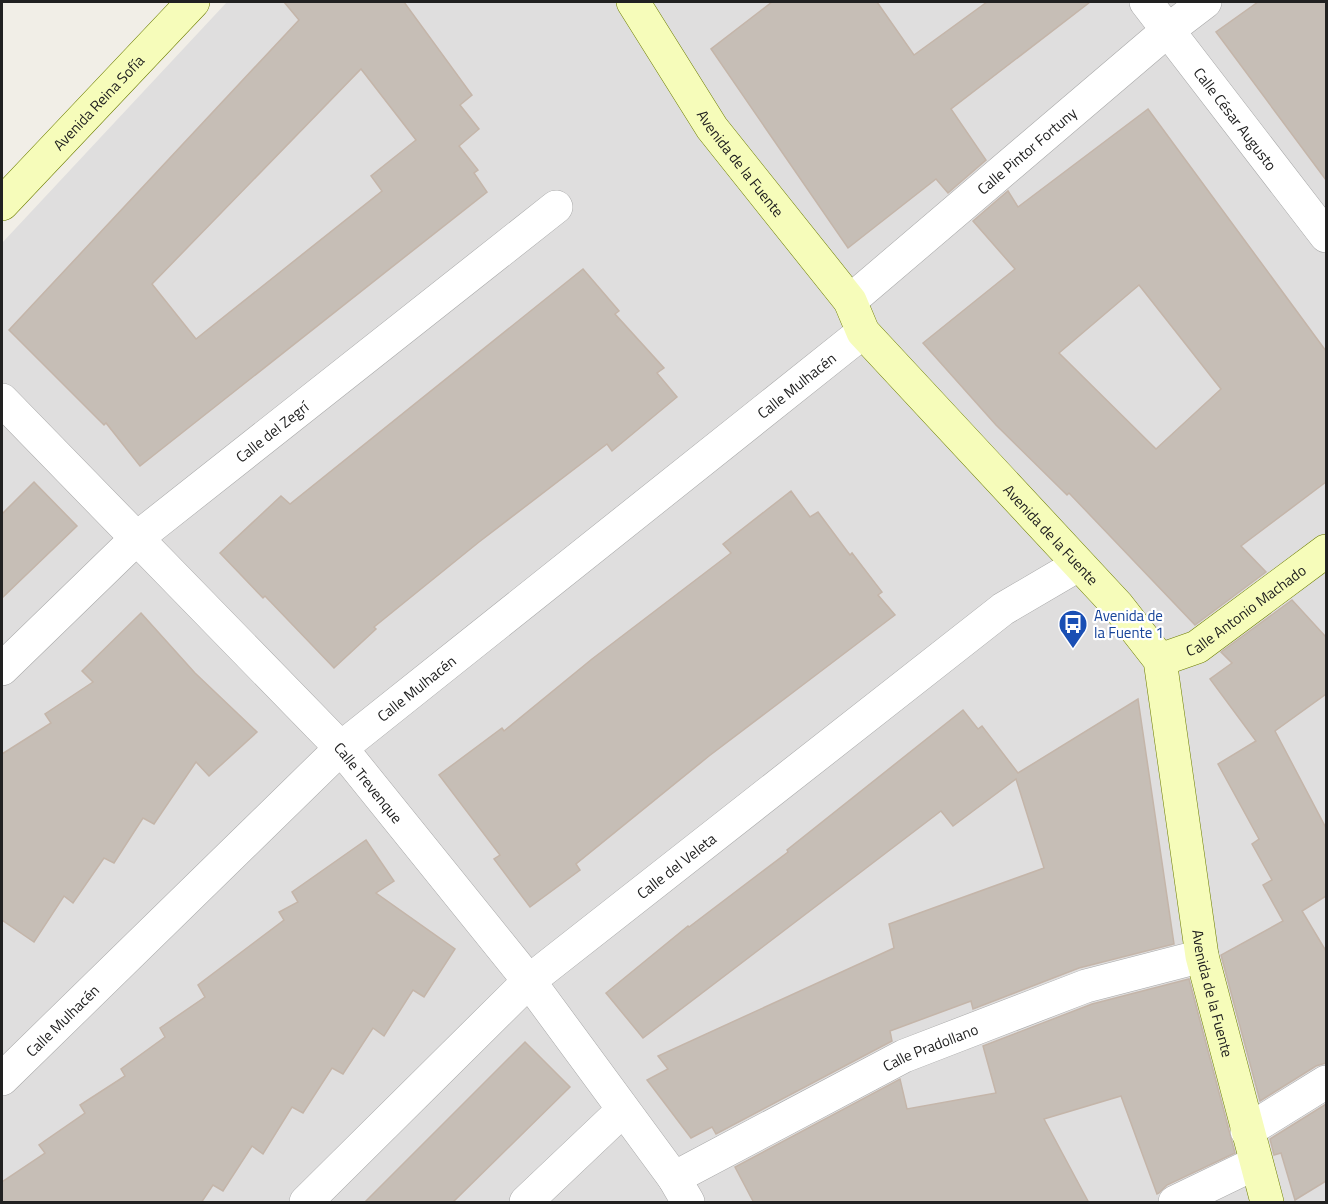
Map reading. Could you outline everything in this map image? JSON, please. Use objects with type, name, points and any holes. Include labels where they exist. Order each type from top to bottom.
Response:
[{"type":"street","name":"Avenida Reina Sofía","points":[[2,204],[193,2]]},
{"type":"street","name":"Avenida de la Fuente","points":[[633,2],[712,128],[850,302],[863,332],[1117,605],[1160,660],[1202,956],[1268,1203]]},
{"type":"street","name":"Calle César Augusto","points":[[1146,2],[1326,236]]},
{"type":"street","name":"Calle Pintor Fortuny","points":[[850,302],[1167,31],[1205,2]]},
{"type":"street","name":"Calle del Zegrí","points":[[2,669],[137,538],[556,207]]},
{"type":"street","name":"Calle Mulhacén","points":[[2,1079],[341,748],[863,332]]},
{"type":"street","name":"Calle Trevenque","points":[[2,400],[341,748],[529,981],[681,1190]]},
{"type":"street","name":"Calle Antonio Machado","points":[[1160,660],[1197,646],[1326,551]]},
{"type":"street","name":"Calle del Veleta","points":[[306,1203],[529,981],[1003,609],[1078,565]]},
{"type":"street","name":"Calle Pradollano","points":[[681,1190],[904,1056],[1086,986],[1202,956]]},
{"type":"street","points":[[1247,1131],[1326,1083]]},
{"type":"street","points":[[526,1203],[623,1110]]},
{"type":"street","points":[[1175,1203],[1256,1162]]},
{"type":"shaded area","points":[[227,2],[1326,2],[1326,1202],[2,1202],[2,243]]},
{"type":"building","points":[[284,2],[404,2],[472,95],[460,105],[479,129],[459,146],[478,170],[474,173],[487,192],[140,466],[106,423],[104,425],[9,330],[299,20]],"holes":[[[361,69],[416,140],[371,176],[382,191],[196,339],[152,284]]]},
{"type":"building","points":[[772,2],[877,2],[914,55],[987,2],[1090,2],[951,109],[986,160],[948,193],[936,179],[848,248],[711,49]]},
{"type":"building","points":[[1258,2],[1326,2],[1326,180],[1216,32]]},
{"type":"building","points":[[1148,109],[1326,351],[1326,482],[1241,546],[1266,572],[1195,625],[1069,493],[1067,495],[996,425],[923,343],[1015,269],[973,221],[1008,191],[1018,207]],"holes":[[[1139,285],[1221,389],[1156,449],[1059,353]]]},
{"type":"building","points":[[583,269],[619,311],[615,314],[664,368],[657,373],[677,397],[612,451],[607,444],[479,542],[374,627],[376,629],[334,668],[220,553],[281,496],[290,504]]},
{"type":"building","points":[[34,482],[77,526],[2,598],[2,514]]},
{"type":"building","points":[[791,491],[810,517],[818,512],[850,555],[852,553],[882,592],[878,595],[895,615],[709,756],[576,864],[580,870],[530,907],[494,859],[500,855],[439,775],[502,728],[504,731],[592,659],[731,553],[723,544]]},
{"type":"building","points":[[1292,600],[1326,637],[1326,694],[1275,731],[1326,828],[1326,896],[1302,911],[1326,951],[1326,1063],[1316,1066],[1260,1101],[1221,955],[1283,921],[1263,885],[1272,880],[1252,844],[1259,839],[1218,764],[1256,741],[1210,679],[1232,663],[1221,652]]},
{"type":"building","points":[[141,613],[195,673],[257,732],[209,776],[196,762],[154,824],[143,818],[114,863],[104,858],[73,903],[64,896],[34,942],[2,920],[2,754],[51,723],[45,714],[93,682],[82,671]]},
{"type":"building","points":[[1138,699],[1174,944],[1079,968],[973,1009],[971,1001],[890,1031],[892,1041],[716,1134],[712,1127],[691,1138],[647,1080],[668,1069],[658,1056],[894,948],[889,924],[1044,868],[1016,779],[953,826],[941,811],[643,1038],[606,993],[688,926],[788,852],[787,850],[963,710],[978,729],[982,726],[1018,773]]},
{"type":"building","points":[[366,840],[394,881],[376,893],[455,949],[424,997],[413,990],[384,1036],[373,1028],[343,1074],[332,1068],[303,1113],[292,1107],[263,1154],[252,1146],[223,1191],[213,1185],[201,1203],[2,1203],[2,1182],[45,1153],[39,1145],[85,1113],[80,1105],[125,1076],[121,1069],[165,1037],[160,1028],[205,997],[198,985],[284,920],[279,912],[298,902],[292,892]]},
{"type":"building","points":[[1189,979],[1235,1153],[1167,1185],[1157,1194],[1121,1096],[1044,1119],[1089,1203],[754,1203],[735,1167],[900,1079],[907,1109],[996,1093],[983,1046],[1092,1004]]},
{"type":"building","points":[[525,1042],[570,1087],[452,1203],[364,1203]]},
{"type":"building","points":[[1326,1104],[1326,1181],[1295,1200],[1281,1153],[1274,1155],[1270,1139]]},
{"type":"place","name":"Avenida de la Fuente 1","points":[[1073,650]]}]
